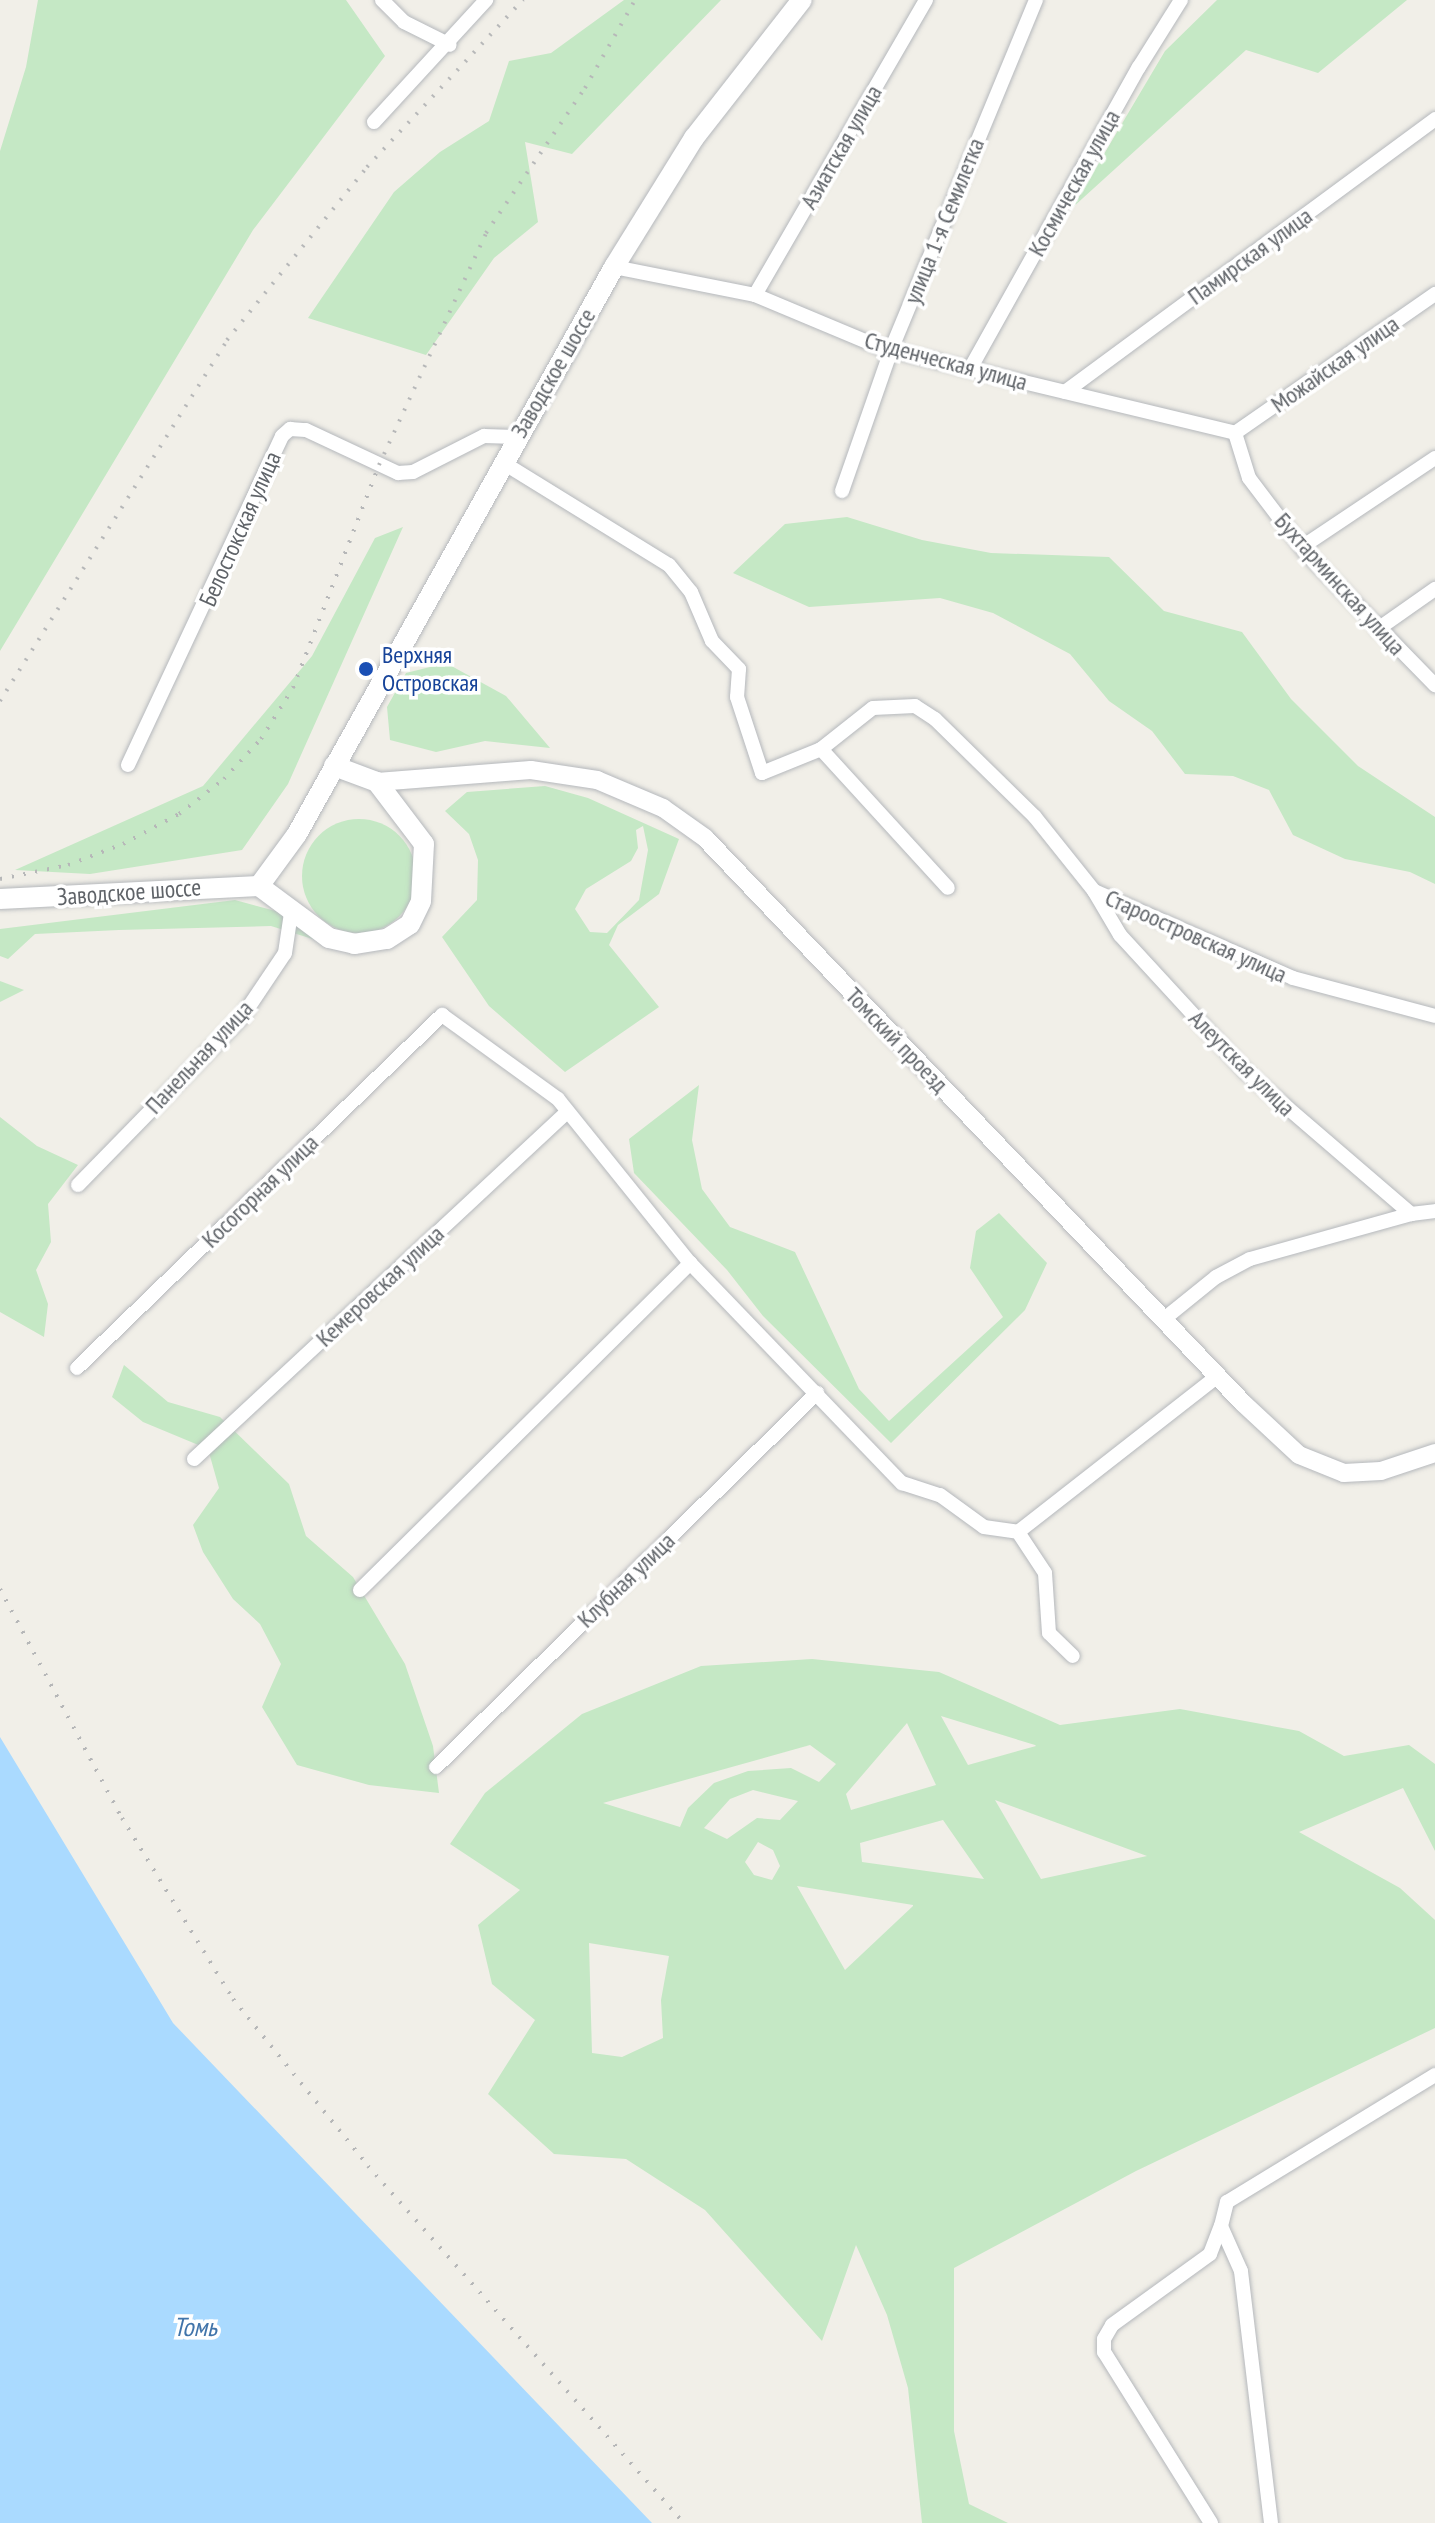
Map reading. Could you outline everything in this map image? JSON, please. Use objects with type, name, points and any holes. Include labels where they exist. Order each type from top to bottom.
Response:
[{"type":"main road","name":"Заводское шоссе","points":[[0,899],[259,886],[297,834],[502,462],[614,267],[694,138],[802,0]]},
{"type":"main road","points":[[259,886],[291,913],[329,938],[354,944],[387,939],[410,924],[426,874],[424,844],[377,782],[334,766]]},
{"type":"street","points":[[382,0],[404,22],[450,45]]},
{"type":"street","points":[[374,122],[450,45],[486,0]]},
{"type":"street","name":"Азиатская улица","points":[[755,295],[926,0]]},
{"type":"street","name":"улица 1-я Семилетка","points":[[842,491],[891,350],[1036,0]]},
{"type":"street","name":"Космическая улица","points":[[970,369],[1139,67],[1181,0]]},
{"type":"street","name":"Памирская улица","points":[[1065,392],[1435,119]]},
{"type":"street","name":"Студенческая улица","points":[[614,267],[755,295],[891,350],[1235,433]]},
{"type":"street","name":"Можайская улица","points":[[1235,433],[1435,294]]},
{"type":"street","name":"Белостокская улица","points":[[128,765],[282,436],[290,429],[306,430],[398,473],[413,472],[484,436],[516,437]]},
{"type":"street","name":"Бухтарминская улица","points":[[1235,433],[1249,478],[1302,547],[1435,685]]},
{"type":"street","points":[[1302,547],[1435,458]]},
{"type":"street","name":"Староостровская улица","points":[[502,462],[669,565],[691,592],[712,641],[739,669],[737,697],[762,773],[821,749],[873,708],[915,706],[935,719],[1035,817],[1094,891],[1293,978],[1435,1016]]},
{"type":"street","points":[[1378,629],[1435,589]]},
{"type":"street","points":[[821,749],[948,888]]},
{"type":"street","name":"Томский проезд","points":[[377,782],[531,770],[597,780],[663,808],[705,838],[1218,1376],[1299,1455],[1344,1473],[1381,1471],[1435,1453]]},
{"type":"street","name":"Алеутская улица","points":[[1094,891],[1120,935],[1246,1072],[1411,1214]]},
{"type":"street","name":"Панельная улица","points":[[78,1185],[242,1017],[285,953],[291,913]]},
{"type":"street","name":"Косогорная улица","points":[[77,1368],[442,1015],[558,1099],[563,1112]]},
{"type":"street","points":[[563,1112],[690,1263],[902,1483],[940,1495],[964,1518],[984,1527],[1018,1532],[1218,1376]]},
{"type":"street","name":"Кемеровская улица","points":[[194,1459],[563,1112]]},
{"type":"street","points":[[1164,1319],[1216,1277],[1250,1259],[1411,1214],[1435,1211]]},
{"type":"street","points":[[360,1590],[690,1263]]},
{"type":"street","name":"Клубная улица","points":[[436,1767],[817,1393]]},
{"type":"street","points":[[1018,1532],[1045,1573],[1045,1624],[1073,1656]]},
{"type":"street","points":[[1211,2523],[1104,2352],[1104,2339],[1112,2325],[1210,2254],[1227,2202],[1435,2075]]},
{"type":"street","points":[[1221,2226],[1241,2271],[1271,2523]]},
{"type":"green space","points":[[38,0],[346,0],[385,56],[253,230],[0,651],[0,151],[26,67]]},
{"type":"green space","points":[[624,0],[721,0],[572,154],[525,142],[538,222],[494,258],[426,355],[308,318],[394,192],[440,152],[489,121],[509,61],[551,53]]},
{"type":"green space","points":[[1217,0],[1407,0],[1318,73],[1246,50],[1072,208],[1165,51]]},
{"type":"green space","points":[[847,517],[922,540],[991,553],[1109,557],[1164,611],[1242,632],[1291,699],[1358,766],[1435,817],[1435,884],[1410,872],[1345,859],[1293,835],[1269,790],[1233,776],[1185,774],[1152,731],[1109,701],[1070,654],[993,613],[940,598],[809,607],[733,573],[785,524]]},
{"type":"green space","points":[[403,527],[288,784],[242,850],[90,874],[15,870],[203,786],[312,656],[375,538]]},
{"type":"green space","points":[[446,663],[506,696],[550,748],[485,741],[436,752],[390,740],[387,707],[406,673]]},
{"type":"green space","points":[[545,786],[588,798],[679,839],[659,894],[618,925],[609,945],[659,1007],[565,1072],[489,1006],[442,937],[477,900],[478,860],[469,834],[445,811],[467,792]],"holes":[[[643,826],[648,850],[639,900],[607,933],[590,932],[575,909],[586,889],[631,861],[638,848],[636,830]]]},
{"type":"green space","points":[[359,819],[381,823],[400,835],[412,854],[416,876],[412,898],[400,917],[381,929],[359,933],[337,929],[318,917],[306,898],[302,876],[306,854],[318,835],[337,823]]},
{"type":"green space","points":[[235,900],[298,917],[335,946],[271,926],[119,930],[35,934],[8,959],[0,956],[0,929]]},
{"type":"green space","points":[[0,981],[24,990],[0,1002]]},
{"type":"green space","points":[[699,1085],[692,1140],[702,1189],[730,1227],[795,1252],[859,1389],[889,1421],[1003,1317],[970,1268],[976,1231],[999,1213],[1047,1263],[1025,1310],[891,1443],[763,1316],[727,1270],[634,1173],[629,1139]]},
{"type":"green space","points":[[0,1117],[37,1146],[78,1165],[48,1204],[51,1242],[36,1270],[48,1304],[44,1337],[0,1312]]},
{"type":"green space","points":[[124,1365],[168,1402],[220,1417],[289,1484],[306,1536],[353,1577],[405,1664],[433,1746],[439,1793],[369,1785],[297,1765],[262,1707],[281,1664],[260,1624],[233,1599],[203,1552],[193,1525],[219,1488],[208,1449],[143,1422],[112,1397]]},
{"type":"green space","points":[[812,1659],[939,1672],[1060,1725],[1180,1709],[1299,1731],[1344,1756],[1409,1745],[1435,1764],[1435,1851],[1403,1788],[1299,1832],[1400,1888],[1435,1920],[1435,2028],[1136,2171],[954,2268],[954,2431],[969,2504],[1008,2523],[922,2523],[908,2388],[887,2315],[856,2245],[822,2341],[705,2210],[626,2159],[554,2154],[488,2094],[535,2020],[492,1984],[478,1925],[520,1890],[450,1844],[485,1793],[582,1714],[701,1666]],"holes":[[[941,1716],[1035,1745],[968,1765]],[[907,1723],[936,1785],[851,1810],[846,1794]],[[810,1745],[836,1764],[819,1782],[791,1768],[748,1771],[714,1783],[688,1808],[680,1827],[603,1803]],[[753,1790],[798,1801],[780,1820],[757,1818],[727,1839],[704,1828],[730,1799]],[[995,1800],[1147,1856],[1041,1879]],[[943,1820],[984,1879],[862,1862],[860,1843]],[[758,1842],[773,1850],[780,1866],[772,1880],[754,1875],[745,1862]],[[797,1886],[913,1905],[845,1970]],[[589,1943],[669,1956],[661,2000],[663,2038],[622,2057],[592,2053]]]},
{"type":"water","name":"Томь","points":[[0,1737],[173,2023],[652,2523],[0,2523]]},
{"type":"railway","points":[[0,701],[227,340],[367,167],[523,0]]},
{"type":"railway","points":[[0,879],[68,865],[123,844],[179,814],[224,779],[261,739],[293,688],[379,465],[486,233],[585,88],[635,0]]},
{"type":"railway","points":[[0,1589],[122,1818],[233,1999],[368,2166],[684,2523]]},
{"type":"place","name":"Верхняя Островская","points":[[366,669]]}]
